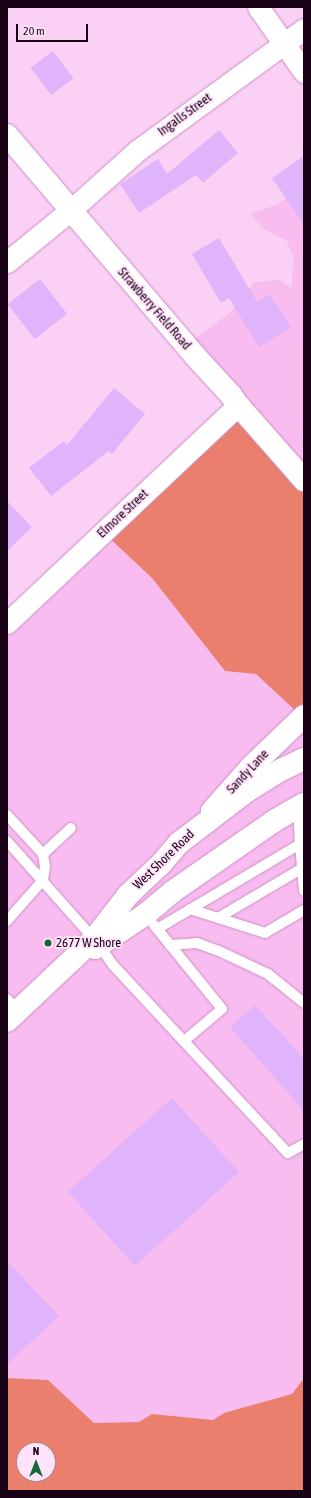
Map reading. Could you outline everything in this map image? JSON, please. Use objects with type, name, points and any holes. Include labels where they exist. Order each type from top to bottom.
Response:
[{"type":"main road","name":"Strawberry Field Road","points":[[7,135],[72,209],[99,245],[304,480]]},
{"type":"main road","name":"Sandy Lane","points":[[195,830],[251,767],[304,716]]},
{"type":"main road","name":"West Shore Road","points":[[97,942],[128,895],[179,843],[247,791],[281,770],[304,759]]},
{"type":"main road","name":"West Shore Road","points":[[11,1010],[97,942],[151,921],[172,892],[274,821],[301,806]]},
{"type":"street","points":[[258,7],[304,72]]},
{"type":"street","name":"Ingalls Street","points":[[7,262],[72,209],[138,150],[304,29]]},
{"type":"street","name":"Elmore Street","points":[[7,622],[238,405]]},
{"type":"lane","points":[[301,806],[300,844],[304,891]]},
{"type":"lane","points":[[7,815],[43,854],[44,866],[43,880],[7,921]]},
{"type":"lane","points":[[43,854],[71,828]]},
{"type":"lane","points":[[7,841],[97,942],[113,964],[288,1153],[304,1144]]},
{"type":"lane","points":[[184,1041],[222,1009],[151,921],[190,909],[300,844]]},
{"type":"lane","points":[[218,918],[301,869]]},
{"type":"lane","points":[[190,909],[265,933],[304,910]]},
{"type":"lane","points":[[170,945],[197,943],[219,951],[268,974],[304,1003]]},
{"type":"shaded area","points":[[304,194],[304,478],[189,343],[231,312],[255,282],[280,280],[291,288],[294,260],[287,241],[264,229],[250,214],[279,204],[289,195]]},
{"type":"shaded area","points":[[234,407],[304,478],[304,715],[300,715],[256,674],[225,671],[152,578],[104,533]]},
{"type":"shaded area","points":[[104,533],[152,578],[225,671],[256,674],[300,715],[304,715],[304,1378],[292,1394],[224,1413],[213,1420],[152,1414],[139,1422],[94,1423],[48,1380],[7,1378],[7,621]]},
{"type":"shaded area","points":[[7,1378],[48,1380],[94,1423],[139,1422],[152,1414],[213,1420],[224,1413],[292,1394],[304,1378],[304,1491],[7,1491]]},
{"type":"building","points":[[53,51],[73,78],[51,95],[31,68]]},
{"type":"building","points":[[219,130],[238,153],[203,183],[196,175],[139,213],[120,184],[158,159],[167,174]]},
{"type":"building","points":[[304,156],[304,225],[272,178]]},
{"type":"building","points":[[219,238],[257,302],[269,294],[291,327],[259,347],[229,298],[221,303],[192,254]]},
{"type":"building","points":[[40,279],[67,314],[35,339],[8,304]]},
{"type":"building","points":[[114,388],[145,414],[112,454],[109,451],[51,496],[29,468],[64,441],[67,445]]},
{"type":"building","points":[[7,501],[32,527],[7,551]]},
{"type":"building","points":[[255,1005],[304,1059],[304,1111],[230,1027]]},
{"type":"building","points":[[172,1098],[239,1172],[135,1266],[68,1192]]},
{"type":"building","points":[[7,1261],[59,1316],[7,1364]]},
{"type":"place","name":"2677 W Shore","points":[[48,943]]}]
